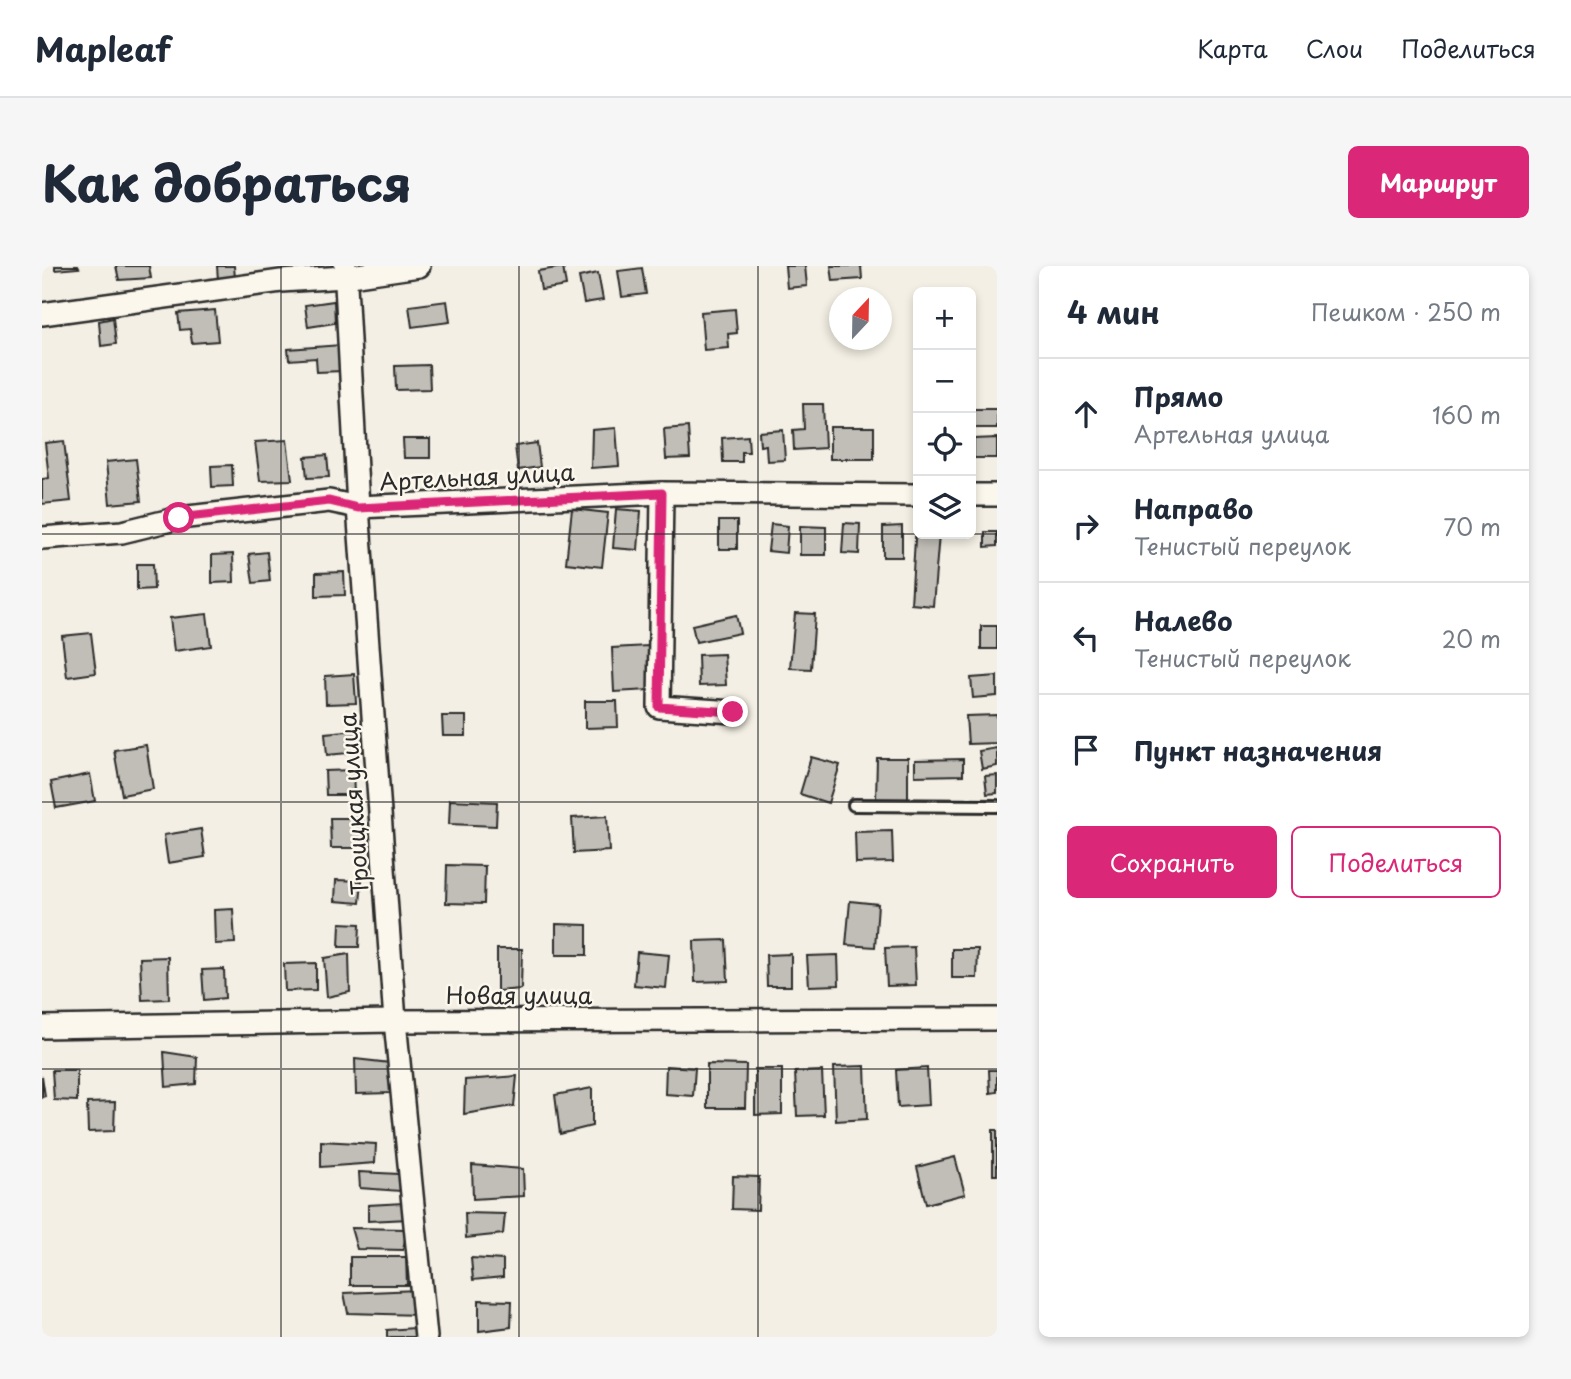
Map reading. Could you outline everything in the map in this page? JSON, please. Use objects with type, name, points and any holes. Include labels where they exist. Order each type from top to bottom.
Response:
[{"type":"street","points":[[42,314],[345,272],[419,266]]},
{"type":"street","name":"Троицкая улица","points":[[345,272],[358,508],[395,1021],[426,1337]]},
{"type":"street","points":[[662,493],[659,707],[733,712]]},
{"type":"street","name":"Артельная улица","points":[[42,538],[122,532],[179,518],[329,501],[358,508],[662,493],[913,495]]},
{"type":"street","points":[[976,495],[997,495]]},
{"type":"street","name":"Новая улица","points":[[42,1027],[395,1021],[997,1019]]},
{"type":"lane","points":[[854,805],[997,806]]},
{"type":"building","points":[[55,266],[78,266],[79,268],[55,270]]},
{"type":"building","points":[[116,266],[149,266],[151,278],[119,280]]},
{"type":"building","points":[[217,266],[234,266],[235,278],[218,280]]},
{"type":"building","points":[[785,266],[805,266],[807,286],[787,288]]},
{"type":"building","points":[[831,266],[861,266],[862,279],[833,281]]},
{"type":"building","points":[[563,267],[566,286],[541,290],[538,271]]},
{"type":"building","points":[[642,268],[646,294],[622,297],[618,271]]},
{"type":"building","points":[[598,273],[603,300],[584,303],[579,277]]},
{"type":"building","points":[[334,301],[335,323],[308,327],[305,305]]},
{"type":"building","points":[[447,301],[450,322],[412,327],[409,306]]},
{"type":"building","points":[[735,309],[737,333],[728,334],[729,348],[704,350],[701,312]]},
{"type":"building","points":[[215,310],[218,341],[192,343],[190,329],[180,330],[178,313]]},
{"type":"building","points":[[113,318],[116,344],[101,346],[99,321]]},
{"type":"building","points":[[341,345],[343,371],[317,372],[316,358],[289,360],[288,349]]},
{"type":"building","points":[[429,365],[430,389],[396,390],[395,366]]},
{"type":"building","points":[[803,404],[823,404],[825,448],[794,450],[793,430],[804,429]]},
{"type":"building","points":[[976,409],[997,409],[997,428],[976,428]]},
{"type":"building","points":[[688,427],[690,458],[666,459],[664,429]]},
{"type":"building","points":[[830,427],[874,427],[874,459],[830,459]]},
{"type":"building","points":[[616,428],[619,466],[591,468],[592,430]]},
{"type":"building","points":[[783,430],[785,460],[767,461],[766,445],[760,446],[759,432]]},
{"type":"building","points":[[748,436],[749,452],[742,452],[742,462],[723,462],[722,438]]},
{"type":"building","points":[[997,438],[997,458],[976,458],[976,439]]},
{"type":"building","points":[[403,439],[430,439],[430,458],[404,458]]},
{"type":"building","points":[[287,440],[292,480],[260,481],[255,442]]},
{"type":"building","points":[[64,441],[71,501],[42,504],[42,479],[49,478],[45,443]]},
{"type":"building","points":[[537,443],[540,467],[518,470],[515,446]]},
{"type":"building","points":[[327,455],[329,477],[307,478],[305,457]]},
{"type":"building","points":[[136,459],[141,501],[110,504],[106,462]]},
{"type":"building","points":[[232,465],[233,486],[212,487],[211,466]]},
{"type":"building","points":[[572,509],[608,513],[602,567],[566,563]]},
{"type":"building","points":[[616,509],[641,511],[638,550],[613,548]]},
{"type":"building","points":[[719,521],[737,521],[737,549],[719,549]]},
{"type":"building","points":[[844,523],[860,524],[859,554],[842,553]]},
{"type":"building","points":[[771,524],[788,526],[786,553],[768,551]]},
{"type":"building","points":[[800,526],[826,527],[826,555],[800,555]]},
{"type":"building","points":[[902,526],[902,557],[883,557],[883,527]]},
{"type":"building","points":[[985,532],[997,532],[997,546],[985,547]]},
{"type":"building","points":[[915,539],[939,539],[933,606],[911,604]]},
{"type":"building","points":[[267,552],[270,581],[253,583],[249,554]]},
{"type":"building","points":[[233,554],[234,582],[212,583],[212,555]]},
{"type":"building","points":[[137,564],[153,564],[154,589],[137,590]]},
{"type":"building","points":[[344,572],[345,595],[316,596],[316,573]]},
{"type":"building","points":[[795,613],[815,614],[811,669],[790,668]]},
{"type":"building","points":[[207,614],[211,646],[174,651],[170,618]]},
{"type":"building","points":[[736,615],[740,633],[696,642],[692,625]]},
{"type":"building","points":[[981,626],[997,626],[997,649],[981,649]]},
{"type":"building","points":[[91,633],[96,673],[67,677],[62,636]]},
{"type":"building","points":[[648,646],[650,690],[614,692],[612,648]]},
{"type":"building","points":[[724,654],[726,685],[699,686],[698,655]]},
{"type":"building","points":[[354,674],[356,703],[326,704],[325,676]]},
{"type":"building","points":[[997,676],[997,696],[973,698],[971,678]]},
{"type":"building","points":[[585,701],[617,701],[618,727],[585,728]]},
{"type":"building","points":[[997,715],[997,743],[968,744],[966,716]]},
{"type":"building","points":[[442,716],[466,716],[466,736],[443,736]]},
{"type":"building","points":[[368,729],[370,751],[327,755],[325,733]]},
{"type":"building","points":[[146,745],[153,789],[122,795],[114,750]]},
{"type":"building","points":[[997,748],[997,766],[982,769],[979,751]]},
{"type":"building","points":[[811,757],[840,765],[828,803],[800,794]]},
{"type":"building","points":[[877,758],[908,758],[908,799],[876,799]]},
{"type":"building","points":[[963,759],[963,775],[915,776],[915,760]]},
{"type":"building","points":[[353,770],[354,795],[326,795],[325,771]]},
{"type":"building","points":[[90,774],[95,801],[56,808],[51,782]]},
{"type":"building","points":[[997,775],[997,793],[987,794],[985,776]]},
{"type":"building","points":[[450,800],[497,802],[496,826],[449,824]]},
{"type":"building","points":[[607,816],[609,851],[574,853],[572,818]]},
{"type":"building","points":[[330,818],[363,818],[364,848],[331,848]]},
{"type":"building","points":[[201,829],[205,857],[168,863],[164,835]]},
{"type":"building","points":[[892,831],[893,862],[856,863],[855,832]]},
{"type":"building","points":[[447,865],[485,866],[484,904],[446,903]]},
{"type":"building","points":[[336,880],[362,881],[360,903],[335,901]]},
{"type":"building","points":[[850,901],[878,904],[875,947],[846,945]]},
{"type":"building","points":[[233,909],[235,943],[215,944],[214,910]]},
{"type":"building","points":[[340,923],[360,924],[359,947],[339,947]]},
{"type":"building","points":[[556,924],[587,925],[587,955],[556,955]]},
{"type":"building","points":[[726,940],[728,981],[695,982],[694,941]]},
{"type":"building","points":[[914,947],[916,985],[887,986],[885,948]]},
{"type":"building","points":[[497,949],[522,949],[521,989],[497,991]]},
{"type":"building","points":[[952,949],[978,949],[977,978],[952,978]]},
{"type":"building","points":[[637,952],[669,955],[666,988],[634,985]]},
{"type":"building","points":[[349,954],[350,992],[327,997],[324,958]]},
{"type":"building","points":[[791,954],[791,986],[767,986],[766,955]]},
{"type":"building","points":[[838,955],[839,985],[809,986],[807,956]]},
{"type":"building","points":[[168,957],[169,999],[142,1000],[140,958]]},
{"type":"building","points":[[316,963],[316,990],[285,991],[284,964]]},
{"type":"building","points":[[224,969],[225,998],[204,1000],[202,970]]},
{"type":"building","points":[[164,1052],[197,1057],[196,1084],[166,1087]]},
{"type":"building","points":[[355,1059],[390,1063],[390,1093],[356,1094]]},
{"type":"building","points":[[707,1064],[746,1065],[745,1108],[707,1108]]},
{"type":"building","points":[[666,1066],[695,1068],[693,1096],[665,1094]]},
{"type":"building","points":[[865,1066],[867,1119],[836,1121],[834,1067]]},
{"type":"building","points":[[927,1068],[929,1105],[898,1107],[896,1070]]},
{"type":"building","points":[[755,1069],[782,1069],[782,1114],[755,1115]]},
{"type":"building","points":[[52,1070],[77,1070],[77,1101],[54,1100]]},
{"type":"building","points":[[989,1070],[997,1070],[997,1092],[990,1093]]},
{"type":"building","points":[[822,1071],[824,1115],[797,1116],[795,1072]]},
{"type":"building","points":[[42,1076],[45,1096],[42,1097]]},
{"type":"building","points":[[517,1076],[514,1106],[464,1114],[465,1080]]},
{"type":"building","points":[[592,1088],[592,1126],[560,1134],[555,1095]]},
{"type":"building","points":[[115,1102],[114,1131],[88,1132],[87,1103]]},
{"type":"building","points":[[993,1130],[997,1130],[997,1175],[993,1175]]},
{"type":"building","points":[[321,1141],[376,1144],[375,1163],[321,1167]]},
{"type":"building","points":[[955,1157],[965,1194],[926,1204],[917,1167]]},
{"type":"building","points":[[472,1165],[523,1169],[524,1196],[473,1199]]},
{"type":"building","points":[[359,1172],[399,1174],[400,1191],[360,1188]]},
{"type":"building","points":[[733,1176],[759,1177],[758,1210],[732,1209]]},
{"type":"building","points":[[404,1203],[409,1219],[368,1221],[368,1205]]},
{"type":"building","points":[[465,1213],[505,1214],[503,1234],[466,1238]]},
{"type":"building","points":[[351,1228],[407,1229],[403,1250],[357,1249]]},
{"type":"building","points":[[350,1257],[406,1257],[407,1285],[350,1285]]},
{"type":"building","points":[[471,1258],[503,1260],[503,1277],[473,1280]]},
{"type":"building","points":[[418,1290],[420,1315],[348,1313],[344,1293]]},
{"type":"building","points":[[479,1300],[512,1301],[511,1327],[479,1331]]},
{"type":"building","points":[[414,1328],[414,1337],[387,1337],[387,1330]]},
{"type":"route","points":[[179,518],[329,501],[358,508],[662,493],[659,707],[733,712]]}]
